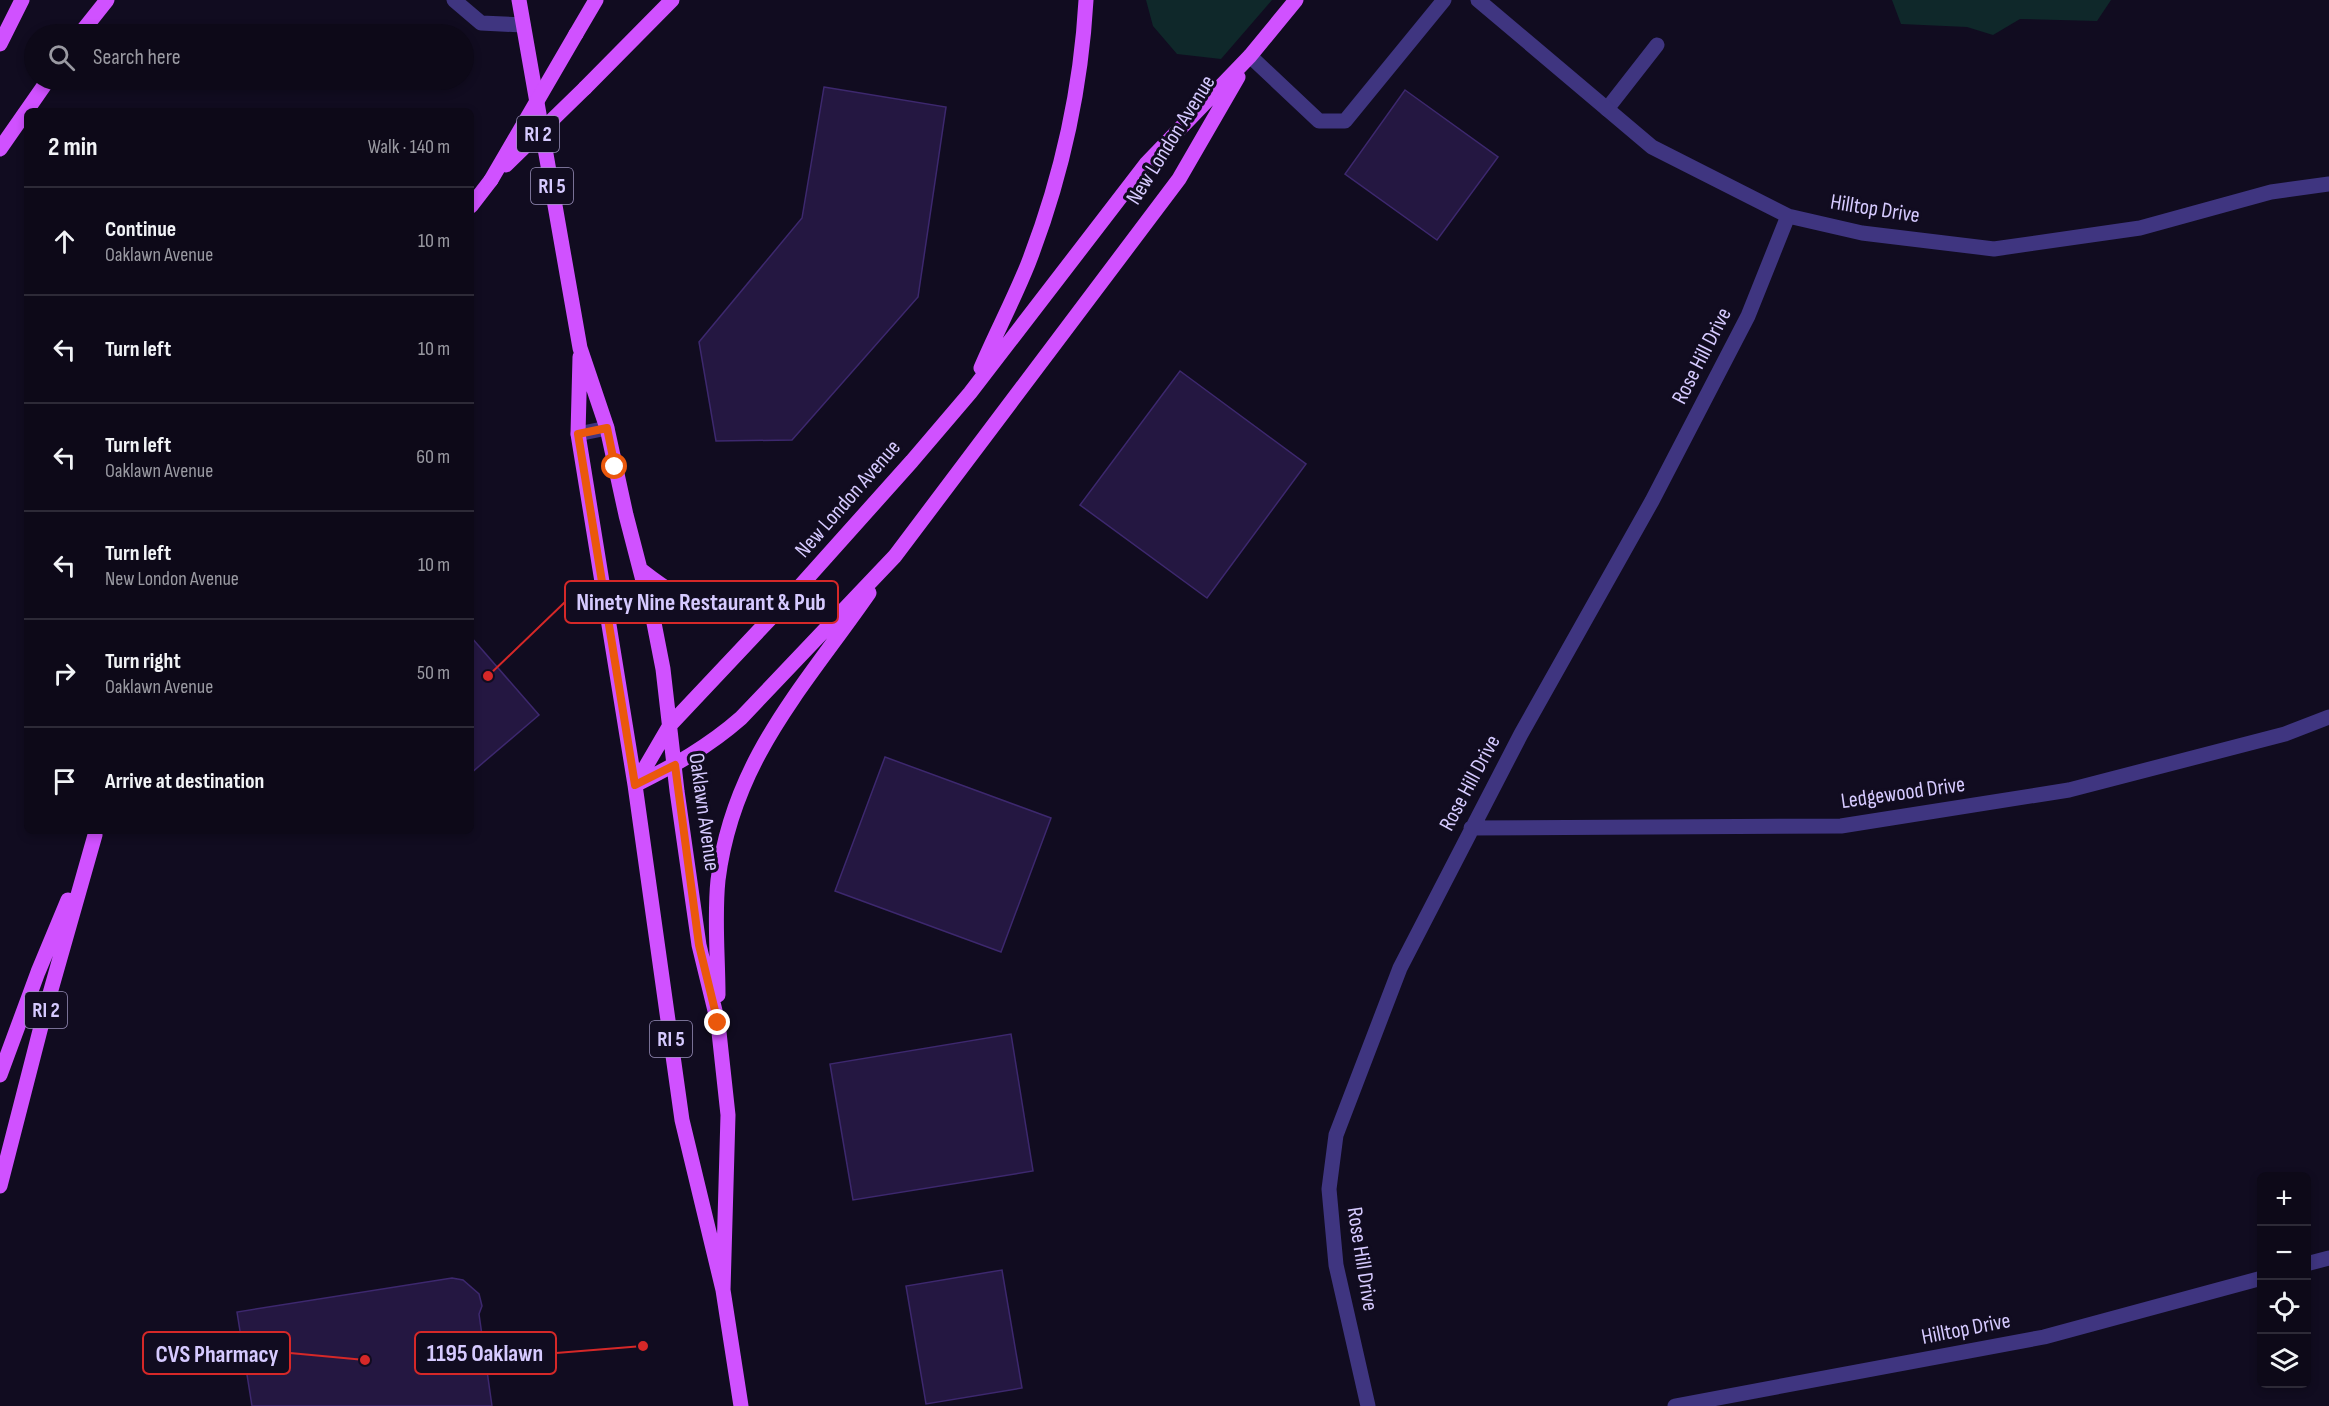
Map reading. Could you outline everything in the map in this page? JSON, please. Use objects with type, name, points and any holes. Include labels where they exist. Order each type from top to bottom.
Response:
[{"type":"main road","points":[[0,44],[22,0]]},
{"type":"main road","points":[[88,24],[107,0]]},
{"type":"main road","name":"Oaklawn Avenue","points":[[519,0],[580,348],[607,428],[663,669],[699,945],[718,1023],[728,1115],[723,1290]]},
{"type":"main road","points":[[491,180],[596,0]]},
{"type":"main road","name":"RI 2","points":[[474,203],[491,180],[672,0]]},
{"type":"main road","points":[[969,393],[1027,265],[1054,186],[1081,59],[1086,0]]},
{"type":"main road","name":"New London Avenue","points":[[635,785],[670,725],[785,603],[898,477],[969,393],[1146,164],[1250,56],[1296,0]]},
{"type":"main road","name":"New London Avenue","points":[[635,785],[703,749],[741,718],[895,556],[1179,179],[1250,56]]},
{"type":"main road","points":[[29,108],[41,90]]},
{"type":"main road","points":[[0,149],[24,114]]},
{"type":"main road","name":"Oaklawn Avenue","points":[[580,348],[578,434],[635,785],[682,1120],[723,1290],[741,1406]]},
{"type":"main road","points":[[718,1023],[716,915],[718,881],[734,807],[749,771],[768,736],[895,556]]},
{"type":"main road","points":[[641,570],[668,591],[686,601],[711,609],[736,610],[785,603]]},
{"type":"main road","points":[[0,1075],[38,972],[96,834]]},
{"type":"main road","name":"RI 2","points":[[0,1186],[45,1011],[96,834]]},
{"type":"street","points":[[454,0],[481,22],[524,25]]},
{"type":"street","points":[[1250,56],[1319,121],[1345,121],[1444,0]]},
{"type":"street","name":"Hilltop Drive","points":[[1478,0],[1652,147],[1788,216],[1862,233],[1994,249],[2140,228],[2271,192],[2329,184]]},
{"type":"street","points":[[1607,109],[1657,45]]},
{"type":"street","name":"Rose Hill Drive","points":[[1368,1406],[1336,1265],[1329,1189],[1336,1135],[1400,968],[1521,734],[1652,501],[1748,316],[1788,216]]},
{"type":"street","points":[[578,434],[607,428]]},
{"type":"street","name":"Ledgewood Drive","points":[[1471,828],[1841,826],[2068,790],[2285,734],[2329,717]]},
{"type":"street","points":[[2311,1263],[2329,1258]]},
{"type":"street","name":"Hilltop Drive","points":[[1674,1406],[2044,1337],[2257,1279]]},
{"type":"green space","points":[[1146,0],[1272,0],[1221,59],[1177,54],[1153,26]]},
{"type":"green space","points":[[1892,0],[2111,0],[2097,21],[2020,19],[1993,35],[1967,27],[1901,24]]},
{"type":"building","points":[[824,87],[946,107],[918,297],[792,440],[716,441],[699,342],[802,218]]},
{"type":"building","points":[[1405,90],[1498,157],[1437,240],[1345,174]]},
{"type":"building","points":[[1180,371],[1306,464],[1207,598],[1080,505]]},
{"type":"building","points":[[474,640],[539,715],[474,770]]},
{"type":"building","points":[[885,757],[1051,818],[1001,952],[835,891]]},
{"type":"building","points":[[1011,1034],[1033,1171],[853,1200],[830,1064]]},
{"type":"building","points":[[1002,1270],[1022,1388],[926,1404],[906,1286]]},
{"type":"building","points":[[452,1278],[463,1280],[479,1294],[482,1306],[479,1314],[492,1406],[252,1406],[237,1312]]},
{"type":"place","name":"Ninety Nine Restaurant & Pub","points":[[488,676]]},
{"type":"place","name":"1195 Oaklawn","points":[[643,1346]]},
{"type":"place","name":"CVS Pharmacy","points":[[365,1360]]},
{"type":"route","points":[[615,467],[607,428],[578,434],[635,785],[675,765],[699,945],[718,1023]]}]
